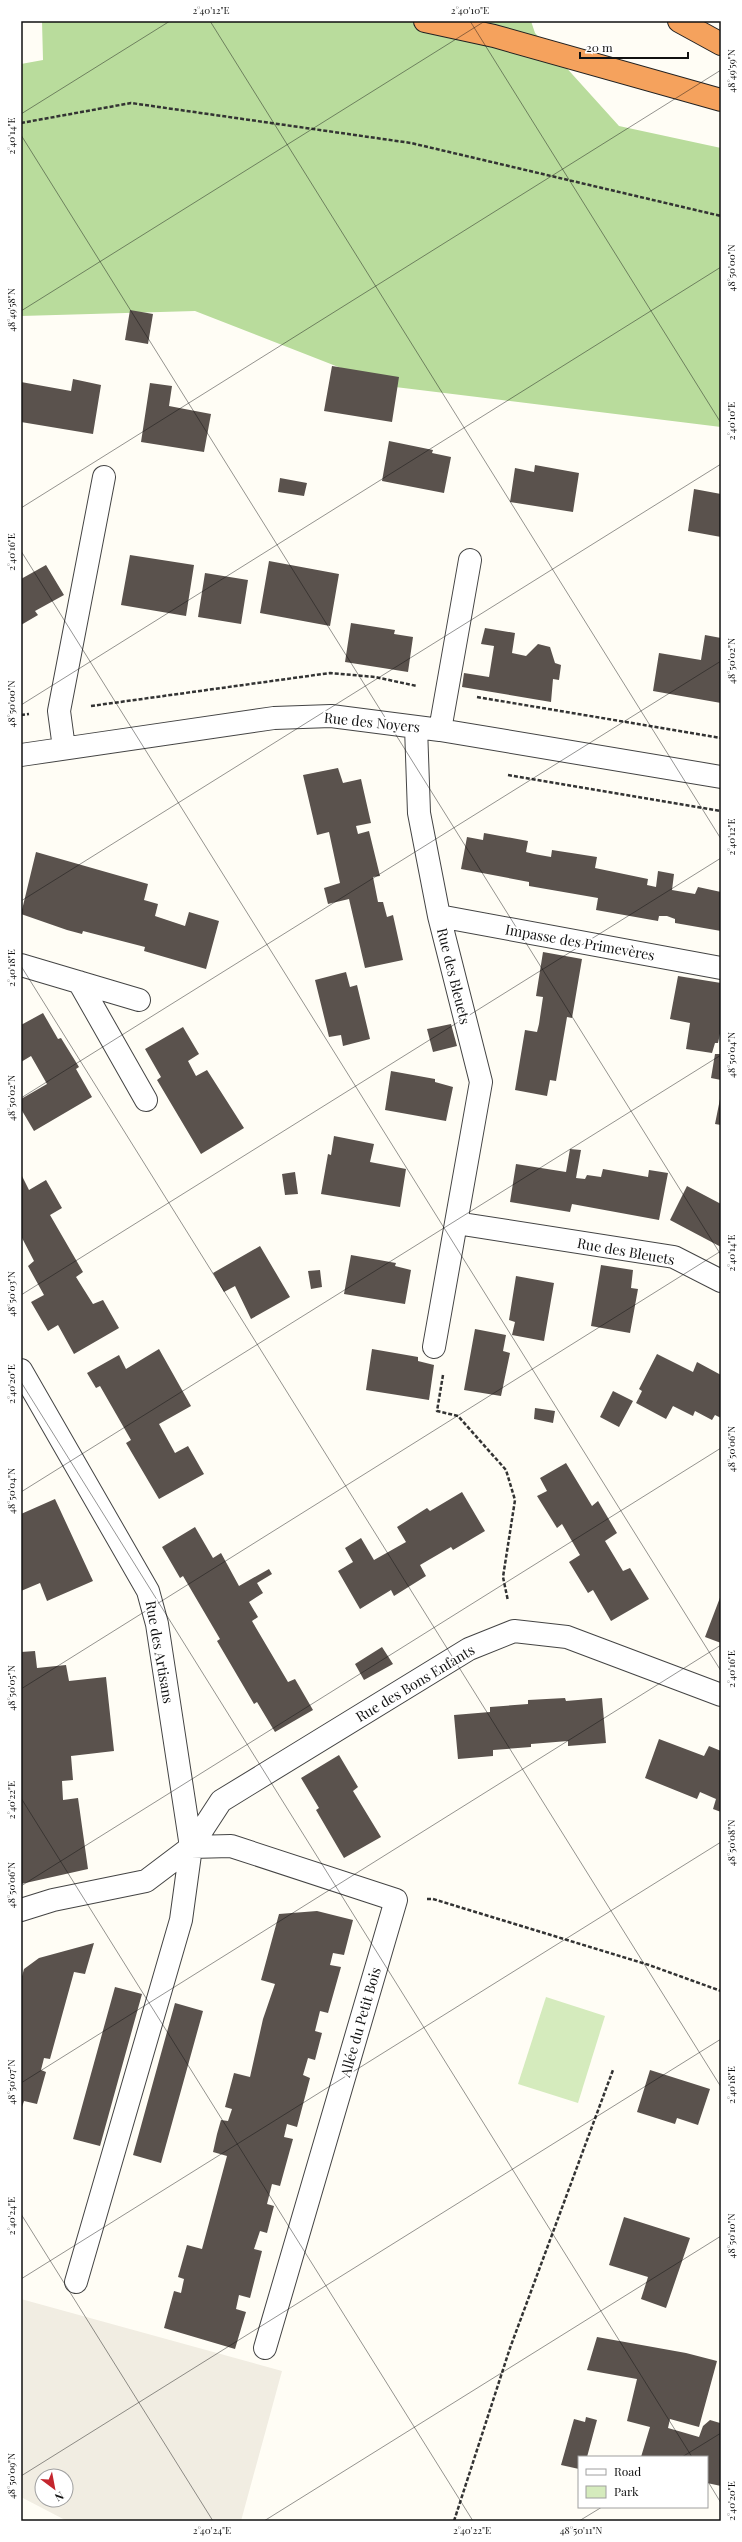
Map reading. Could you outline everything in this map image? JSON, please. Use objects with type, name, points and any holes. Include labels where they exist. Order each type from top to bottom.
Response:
[{"type":"highway","points":[[425,21],[494,36],[721,100]]},
{"type":"highway","points":[[679,21],[721,44]]},
{"type":"street","points":[[64,748],[59,711],[104,477]]},
{"type":"street","points":[[440,730],[470,560]]},
{"type":"street","name":"Rue des Noyers","points":[[21,755],[274,718],[331,716],[440,730],[721,777]]},
{"type":"street","name":"Rue des Bleuets","points":[[416,727],[419,813],[438,916],[481,1082],[434,1347]]},
{"type":"street","name":"Impasse des Primevères","points":[[438,916],[721,968]]},
{"type":"street","points":[[21,965],[139,1000]]},
{"type":"street","points":[[78,982],[146,1100]]},
{"type":"street","name":"Rue des Bleuets","points":[[456,1223],[674,1257],[721,1281]]},
{"type":"street","name":"Rue des Artisans","points":[[21,1370],[148,1591],[157,1624],[191,1846]]},
{"type":"street","name":"Rue des Bons Enfants","points":[[191,1846],[221,1801],[469,1649],[514,1631],[567,1637],[721,1695]]},
{"type":"street","points":[[76,2282],[181,1920],[191,1846]]},
{"type":"street","points":[[21,1910],[53,1900],[146,1881],[191,1846],[231,1846],[396,1900]]},
{"type":"street","name":"Allée du Petit Bois","points":[[265,2348],[396,1900]]},
{"type":"path","points":[[21,123],[131,103],[411,143],[721,216]]},
{"type":"path","points":[[508,775],[721,811]]},
{"type":"path","points":[[434,1347],[447,1355],[437,1411],[458,1416],[506,1470],[515,1500],[503,1577],[514,1631]]},
{"type":"path","points":[[396,1900],[433,1899],[649,1965],[721,1991]]},
{"type":"path","points":[[454,2521],[510,2348],[613,2070]]},
{"type":"green space","points":[[42,21],[531,21],[535,33],[619,126],[721,148],[721,427],[387,386],[195,311],[21,316],[21,64],[43,60]]},
{"type":"green space","points":[[546,1997],[605,2016],[578,2103],[518,2084]]},
{"type":"shaded area","points":[[21,2299],[282,2371],[241,2521],[67,2521],[42,2508],[74,2508],[74,2468],[34,2468],[34,2504],[21,2497]]},
{"type":"building","points":[[130,310],[153,314],[148,344],[125,340]]},
{"type":"building","points":[[332,366],[399,377],[392,422],[324,411]]},
{"type":"building","points":[[73,379],[101,385],[93,434],[21,422],[21,382],[71,391]]},
{"type":"building","points":[[150,383],[172,386],[169,406],[211,414],[204,452],[141,442]]},
{"type":"building","points":[[389,441],[433,450],[432,453],[451,457],[444,493],[382,481]]},
{"type":"building","points":[[535,465],[579,473],[573,512],[510,502],[515,468],[534,472]]},
{"type":"building","points":[[280,478],[307,483],[304,496],[278,492]]},
{"type":"building","points":[[694,489],[721,494],[721,537],[688,531]]},
{"type":"building","points":[[130,555],[194,565],[186,616],[121,605]]},
{"type":"building","points":[[269,561],[339,574],[330,626],[260,613]]},
{"type":"building","points":[[46,565],[64,595],[35,611],[38,615],[21,625],[21,579]]},
{"type":"building","points":[[205,573],[248,580],[241,624],[198,617]]},
{"type":"building","points":[[351,623],[395,630],[394,634],[413,637],[408,672],[345,662]]},
{"type":"building","points":[[485,628],[515,633],[512,653],[526,656],[538,644],[550,647],[555,663],[561,665],[559,680],[553,679],[551,702],[462,687],[464,673],[489,677],[494,646],[481,644]]},
{"type":"building","points":[[705,635],[721,638],[721,703],[653,691],[659,653],[701,660]]},
{"type":"building","points":[[338,768],[343,783],[361,779],[371,823],[356,826],[358,834],[369,831],[380,876],[373,877],[378,902],[383,902],[387,917],[393,915],[403,960],[365,968],[349,899],[328,904],[324,888],[340,883],[329,832],[317,835],[303,775]]},
{"type":"building","points":[[484,833],[528,841],[526,852],[534,854],[551,857],[552,850],[597,857],[595,868],[648,879],[647,885],[656,887],[658,871],[674,874],[672,890],[695,894],[698,887],[721,892],[721,931],[675,923],[675,919],[667,916],[659,916],[658,921],[596,910],[598,898],[529,886],[529,882],[461,869],[467,837],[483,840]]},
{"type":"building","points":[[36,852],[148,884],[144,900],[158,904],[155,916],[185,926],[189,912],[219,921],[206,969],[144,951],[145,947],[83,931],[82,934],[21,914]]},
{"type":"building","points":[[543,952],[582,959],[572,1018],[567,1017],[556,1081],[550,1080],[547,1096],[515,1090],[525,1030],[537,1032],[539,1024],[543,997],[536,996]]},
{"type":"building","points":[[346,972],[350,987],[357,985],[370,1039],[343,1046],[341,1035],[329,1037],[315,980]]},
{"type":"building","points":[[678,976],[721,983],[721,1029],[718,1043],[715,1043],[712,1053],[686,1049],[690,1023],[670,1019]]},
{"type":"building","points":[[43,1013],[58,1039],[61,1038],[79,1067],[76,1069],[92,1097],[34,1131],[21,1109],[21,1099],[47,1084],[31,1056],[21,1062],[21,1025]]},
{"type":"building","points":[[451,1024],[457,1046],[433,1052],[427,1029]]},
{"type":"building","points":[[183,1027],[199,1054],[188,1061],[196,1076],[207,1070],[244,1128],[201,1154],[157,1080],[161,1077],[145,1049]]},
{"type":"building","points":[[715,1054],[721,1054],[721,1080],[711,1078]]},
{"type":"building","points":[[391,1071],[435,1079],[435,1082],[453,1087],[446,1121],[385,1110]]},
{"type":"building","points":[[721,1099],[721,1125],[715,1124]]},
{"type":"building","points":[[334,1136],[374,1144],[370,1162],[406,1169],[400,1207],[321,1194],[328,1154],[331,1155]]},
{"type":"building","points":[[570,1149],[581,1150],[576,1178],[585,1179],[587,1175],[601,1177],[603,1169],[648,1177],[649,1170],[668,1173],[659,1220],[572,1204],[570,1212],[510,1202],[516,1164],[566,1172]]},
{"type":"building","points":[[295,1172],[298,1194],[285,1195],[282,1174]]},
{"type":"building","points":[[21,1174],[29,1190],[46,1180],[62,1208],[50,1215],[83,1272],[76,1277],[93,1304],[103,1300],[119,1328],[74,1354],[58,1325],[48,1331],[31,1302],[44,1295],[28,1266],[34,1261],[21,1236]]},
{"type":"building","points":[[687,1186],[721,1204],[721,1247],[670,1220]]},
{"type":"building","points":[[260,1246],[290,1297],[251,1319],[235,1286],[224,1292],[213,1273]]},
{"type":"building","points":[[351,1255],[396,1263],[395,1266],[411,1270],[405,1304],[344,1294]]},
{"type":"building","points":[[601,1265],[633,1270],[631,1288],[638,1289],[630,1333],[591,1326]]},
{"type":"building","points":[[320,1270],[322,1287],[311,1289],[308,1271]]},
{"type":"building","points":[[516,1276],[554,1283],[544,1341],[512,1335],[515,1322],[509,1320]]},
{"type":"building","points":[[475,1329],[506,1335],[503,1351],[510,1353],[501,1396],[464,1390]]},
{"type":"building","points":[[159,1349],[191,1406],[159,1424],[175,1453],[188,1446],[204,1474],[159,1499],[126,1443],[131,1440],[100,1386],[96,1388],[87,1373],[119,1355],[126,1369]]},
{"type":"building","points":[[372,1349],[418,1357],[418,1361],[434,1365],[429,1400],[366,1390]]},
{"type":"building","points":[[657,1354],[693,1372],[697,1362],[721,1375],[721,1418],[715,1415],[712,1420],[695,1411],[693,1416],[673,1406],[666,1419],[636,1403],[642,1391],[639,1389]]},
{"type":"building","points":[[613,1391],[633,1401],[619,1427],[600,1417]]},
{"type":"building","points":[[535,1408],[555,1411],[553,1423],[534,1419]]},
{"type":"building","points":[[566,1463],[592,1506],[598,1501],[617,1533],[605,1541],[623,1571],[630,1568],[649,1599],[611,1621],[593,1590],[588,1593],[569,1562],[580,1555],[562,1524],[557,1528],[537,1496],[547,1491],[540,1478]]},
{"type":"building","points":[[462,1492],[485,1531],[453,1550],[451,1547],[420,1565],[426,1576],[394,1596],[391,1590],[360,1609],[338,1571],[353,1562],[345,1548],[361,1538],[374,1560],[406,1542],[397,1527],[427,1508],[430,1511]]},
{"type":"building","points":[[55,1499],[93,1581],[47,1601],[40,1583],[21,1591],[21,1514]]},
{"type":"building","points":[[195,1527],[213,1558],[221,1553],[239,1586],[269,1569],[272,1574],[257,1583],[263,1593],[249,1602],[258,1617],[252,1621],[288,1682],[295,1679],[313,1710],[275,1732],[257,1702],[254,1704],[217,1641],[220,1639],[183,1576],[180,1578],[162,1547]]},
{"type":"building","points":[[721,1595],[721,1643],[705,1637]]},
{"type":"building","points":[[382,1647],[393,1664],[364,1680],[355,1664]]},
{"type":"building","points":[[35,1651],[37,1668],[66,1665],[69,1681],[106,1677],[114,1751],[71,1756],[73,1780],[62,1781],[63,1800],[78,1798],[88,1869],[21,1884],[21,1652]]},
{"type":"building","points":[[565,1698],[566,1701],[602,1698],[606,1743],[568,1746],[568,1741],[531,1744],[531,1747],[493,1750],[493,1756],[458,1759],[454,1715],[490,1712],[490,1707],[528,1704],[528,1700]]},
{"type":"building","points":[[659,1739],[704,1756],[709,1746],[721,1751],[721,1812],[713,1809],[716,1799],[700,1792],[697,1799],[645,1778]]},
{"type":"building","points":[[339,1755],[358,1787],[353,1791],[381,1837],[344,1858],[316,1810],[319,1808],[301,1778]]},
{"type":"building","points":[[317,1911],[353,1920],[344,1955],[333,1953],[330,1965],[341,1967],[328,2013],[320,2011],[315,2031],[322,2033],[315,2060],[308,2058],[303,2075],[310,2078],[297,2127],[287,2124],[284,2137],[293,2139],[280,2186],[272,2184],[267,2204],[274,2206],[267,2233],[260,2231],[254,2249],[262,2251],[250,2298],[239,2295],[236,2309],[246,2312],[235,2349],[164,2328],[174,2291],[181,2293],[184,2279],[178,2277],[187,2245],[202,2249],[227,2156],[213,2152],[221,2120],[228,2121],[232,2109],[225,2107],[234,2073],[250,2077],[263,2019],[275,1984],[261,1980],[279,1914]]},
{"type":"building","points":[[94,1943],[85,1974],[74,1972],[50,2059],[44,2058],[41,2070],[46,2072],[37,2104],[24,2101],[21,2110],[21,1980],[24,1969],[39,1958]]},
{"type":"building","points":[[115,1987],[142,1994],[100,2146],[73,2139]]},
{"type":"building","points":[[175,2003],[203,2011],[161,2163],[133,2155]]},
{"type":"building","points":[[650,2070],[710,2089],[698,2125],[677,2118],[675,2124],[637,2112]]},
{"type":"building","points":[[624,2217],[690,2238],[666,2308],[641,2299],[648,2277],[609,2265]]},
{"type":"building","points":[[597,2337],[686,2353],[717,2361],[699,2427],[670,2419],[668,2428],[699,2437],[703,2426],[710,2420],[720,2423],[721,2486],[708,2483],[708,2456],[641,2456],[650,2427],[627,2421],[637,2379],[587,2370]]},
{"type":"building","points":[[586,2417],[597,2420],[587,2456],[578,2456],[578,2469],[561,2465],[574,2419],[585,2422]]}]
